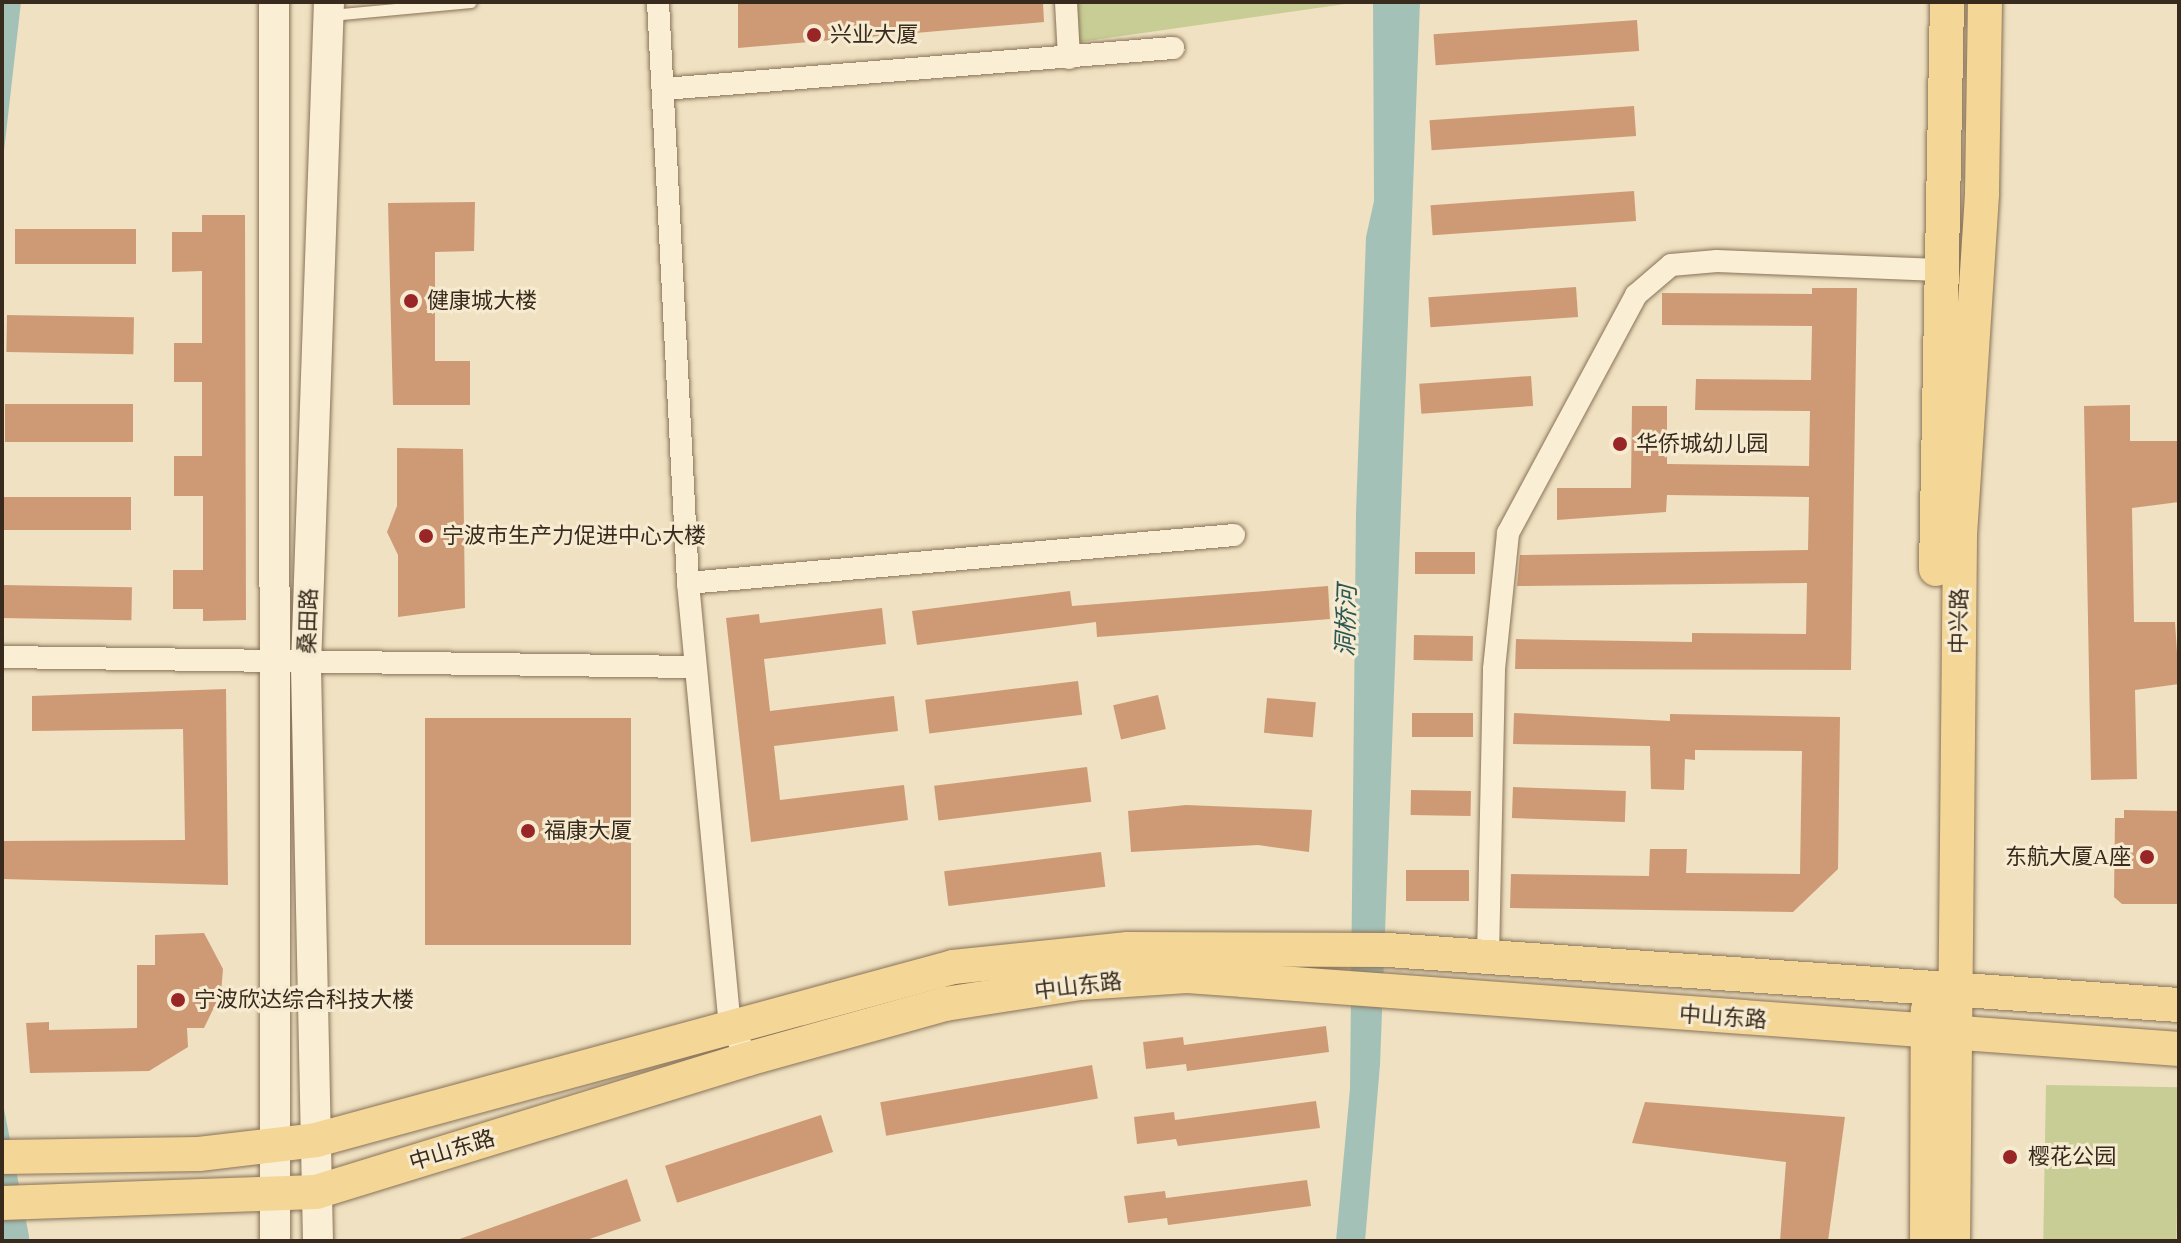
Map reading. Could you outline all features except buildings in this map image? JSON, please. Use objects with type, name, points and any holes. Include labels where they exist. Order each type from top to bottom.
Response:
[{"type":"main road","name":"桑田路","points":[[274,2],[271,659],[280,906],[274,1146],[275,1241]]},
{"type":"main road","name":"中兴路","points":[[1943,989],[1947,2]]},
{"type":"main road","name":"中兴路","points":[[1927,1241],[1943,989],[1960,535],[1982,193],[1985,2]]},
{"type":"main road","name":"桑田路","points":[[318,1241],[306,666],[329,9]]},
{"type":"main road","name":"中山东路","points":[[18,1156],[274,1146],[316,1140],[730,1024],[953,967],[1143,948],[1388,950],[2179,1005]]},
{"type":"main road","name":"中山东路","points":[[2,1203],[274,1198],[316,1192],[748,1059],[945,1004],[1080,983],[1187,976],[1939,1035],[2179,1049]]},
{"type":"main road","name":"中兴路","points":[[1939,1035],[1953,1241]]},
{"type":"street","points":[[658,2],[692,667],[730,1024],[748,1059]]},
{"type":"street","points":[[1066,2],[1069,58]]},
{"type":"street","points":[[664,89],[1173,48]]},
{"type":"street","points":[[1488,957],[1494,669],[1508,533],[1636,295],[1671,265],[1701,263],[1945,270]]},
{"type":"street","points":[[688,583],[1234,535]]},
{"type":"street","points":[[2,657],[271,659],[306,666],[692,667]]},
{"type":"lane","points":[[329,9],[470,2]]},
{"type":"green space","points":[[1072,2],[1359,2],[1073,43]]},
{"type":"green space","name":"樱花公园","points":[[2046,1085],[2179,1087],[2176,1241],[2043,1241]]},
{"type":"water","points":[[2,2],[21,2],[2,168]]},
{"type":"water","points":[[1373,2],[1420,2],[1380,1065],[1365,1241],[1336,1241],[1350,1089],[1356,512],[1366,237],[1374,201]]},
{"type":"water","points":[[2,1099],[29,1236],[29,1241],[2,1241]]},
{"type":"place","name":"兴业大厦","points":[[814,35]]},
{"type":"place","name":"健康城大楼","points":[[411,301]]},
{"type":"place","name":"华侨城幼儿园","points":[[1620,444]]},
{"type":"place","name":"宁波市生产力促进中心大楼","points":[[426,536]]},
{"type":"place","name":"福康大厦","points":[[528,831]]},
{"type":"place","name":"东航大厦A座","points":[[2147,857]]},
{"type":"place","name":"宁波欣达综合科技大楼","points":[[178,1000]]},
{"type":"place","name":"樱花公园","points":[[2010,1157]]},
{"type":"water label","name":"洞桥河","points":[[1347,621]]}]
